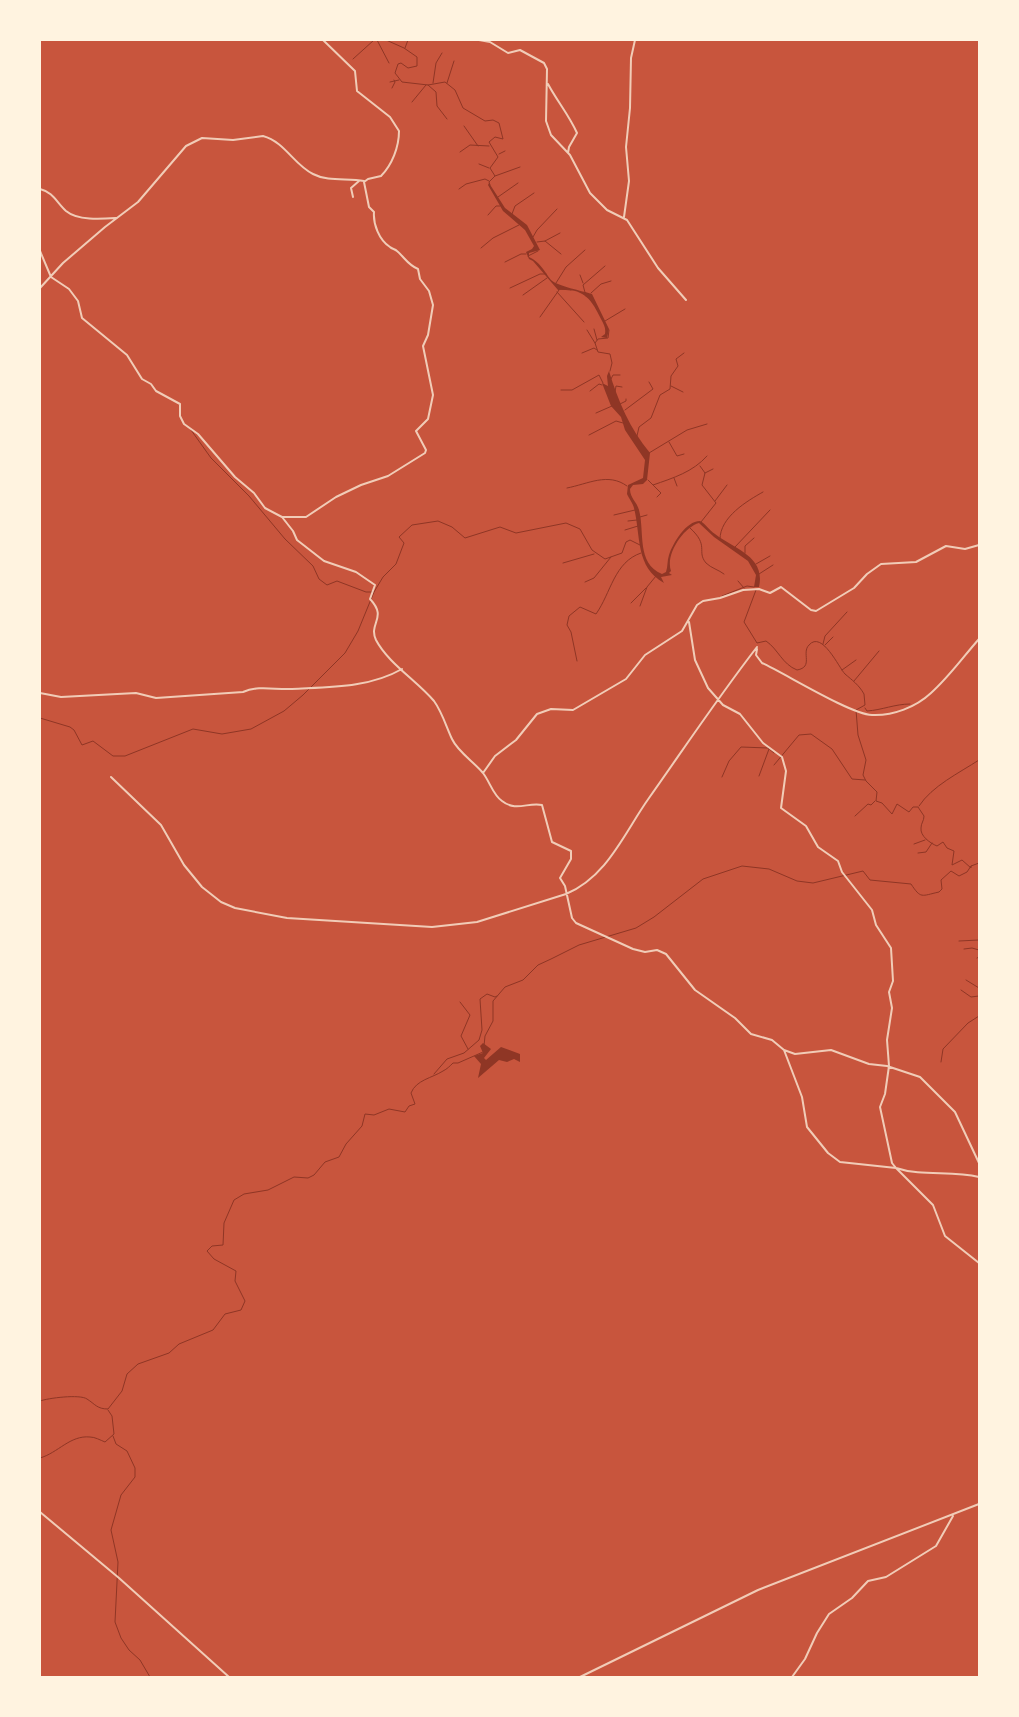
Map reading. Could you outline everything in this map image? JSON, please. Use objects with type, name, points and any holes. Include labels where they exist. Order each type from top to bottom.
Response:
[{"type":"street","points":[[40,288],[63,263],[138,202],[182,150],[202,138],[233,140],[263,136],[271,139],[290,153],[313,174],[329,179],[365,181],[381,176],[390,165],[399,132],[390,118],[357,91],[355,71],[323,40]]},
{"type":"street","points":[[479,40],[490,42],[508,53],[520,50],[543,63],[547,69],[546,121],[551,136],[568,153],[590,193],[607,210],[624,217],[633,227],[658,268],[686,300]]},
{"type":"street","points":[[624,217],[629,181],[626,147],[630,108],[631,58],[635,40]]},
{"type":"street","points":[[547,83],[562,110],[570,117],[577,133],[569,147],[568,153]]},
{"type":"street","points":[[353,197],[351,188],[360,180]]},
{"type":"street","points":[[282,517],[306,516],[336,497],[409,464],[426,452],[416,431],[428,419],[433,401],[423,346],[428,335],[433,300],[420,279],[418,269],[411,266],[397,251],[390,248],[378,232],[373,222],[374,212],[369,207],[365,181]]},
{"type":"street","points":[[40,189],[50,193],[71,215],[101,219],[117,218]]},
{"type":"street","points":[[40,252],[51,276],[69,289],[78,301],[82,318],[127,355],[142,379],[151,384],[160,393],[180,404],[180,416],[184,424],[198,434],[235,477],[254,493],[265,508],[282,517],[293,531],[297,540],[324,561],[356,572],[375,585],[370,599],[376,604],[379,617],[376,622],[376,639],[432,700],[452,739],[483,773],[500,800],[506,804],[524,808],[542,805],[552,842],[557,846],[569,848],[573,854],[560,878],[565,886],[572,918],[576,923],[633,949],[645,952],[657,950],[666,954],[695,990],[735,1018],[751,1034],[772,1040],[784,1050],[795,1054],[831,1050],[869,1064],[889,1066],[920,1077],[955,1112],[979,1163]]},
{"type":"street","points":[[483,773],[495,756],[516,740],[537,714],[551,709],[573,710],[630,675],[645,655],[682,630],[689,622],[695,609],[703,601],[756,589],[767,593],[781,587],[811,610],[816,611],[854,588],[867,574],[881,564],[916,562],[946,546],[965,549],[979,545]]},
{"type":"street","points":[[689,622],[691,644],[700,675],[717,700],[740,714],[763,743],[780,754],[786,771],[780,808],[806,826],[811,838],[827,855],[838,861],[842,872],[872,910],[876,925],[891,948],[893,981],[888,992],[892,1008],[892,1022],[887,1040],[889,1066],[880,1111],[896,1168],[933,1205],[945,1236],[979,1263]]},
{"type":"street","points":[[111,777],[161,825],[184,865],[202,887],[221,902],[235,908],[287,918],[432,927],[477,922],[577,889],[614,854],[638,813],[757,646],[756,655],[762,663],[863,713],[872,715],[902,710],[916,705],[930,694],[979,639]]},
{"type":"street","points":[[40,693],[61,697],[136,693],[156,698],[243,692],[255,687],[292,689],[329,687],[375,682],[402,669]]},
{"type":"street","points":[[784,1050],[802,1097],[808,1127],[828,1153],[840,1162],[917,1172],[952,1172],[979,1177]]},
{"type":"street","points":[[580,1677],[758,1590],[979,1504]]},
{"type":"street","points":[[40,1512],[118,1578],[228,1677]]},
{"type":"street","points":[[792,1677],[805,1659],[829,1614],[852,1598],[868,1581],[886,1577],[936,1546],[954,1515]]},
{"type":"shaded area","points":[[489,183],[505,208],[527,225],[540,250],[529,253],[529,257],[539,264],[554,282],[592,294],[609,329],[607,338],[601,337],[605,334],[604,326],[590,300],[574,291],[558,290],[533,261],[529,259],[526,252],[534,246],[525,230],[503,211],[488,185]]},
{"type":"shaded area","points":[[609,371],[625,414],[636,434],[650,453],[647,480],[643,484],[633,485],[630,489],[639,510],[643,546],[648,562],[662,574],[666,572],[669,555],[677,539],[690,525],[700,521],[715,534],[747,554],[758,568],[760,576],[759,587],[754,587],[756,575],[748,561],[714,537],[699,523],[687,530],[677,542],[671,557],[671,571],[669,573],[672,575],[661,577],[664,583],[648,568],[641,550],[633,506],[627,494],[628,485],[643,478],[645,460],[625,430],[621,417],[611,406],[602,383],[608,386],[607,376]]},
{"type":"shaded area","points":[[483,1043],[491,1049],[484,1058],[486,1060],[501,1047],[520,1054],[520,1062],[514,1059],[507,1062],[499,1060],[478,1078],[481,1064],[474,1056],[483,1053],[480,1046]]},
{"type":"waterway","points":[[353,59],[374,40]]},
{"type":"waterway","points":[[377,40],[389,63]]},
{"type":"waterway","points":[[386,40],[404,48],[417,57],[417,66],[408,68],[401,63],[398,64],[395,73],[402,82],[428,85],[445,82],[455,90],[463,108],[485,121],[493,120],[499,123],[503,139],[495,137],[489,142],[498,157],[490,168],[495,176],[489,182],[490,185]]},
{"type":"waterway","points":[[405,48],[408,40]]},
{"type":"waterway","points":[[433,83],[436,63],[442,53]]},
{"type":"waterway","points":[[447,83],[454,61]]},
{"type":"waterway","points":[[392,88],[394,80]]},
{"type":"waterway","points":[[390,82],[399,80]]},
{"type":"waterway","points":[[412,102],[426,85]]},
{"type":"waterway","points":[[428,85],[436,92],[437,106],[447,119]]},
{"type":"waterway","points":[[464,126],[478,146]]},
{"type":"waterway","points":[[460,152],[470,145],[489,146]]},
{"type":"waterway","points":[[499,154],[505,151]]},
{"type":"waterway","points":[[479,164],[489,168]]},
{"type":"waterway","points":[[495,176],[520,167]]},
{"type":"waterway","points":[[459,189],[466,184],[485,179],[489,181]]},
{"type":"waterway","points":[[498,197],[518,183]]},
{"type":"waterway","points":[[512,214],[515,206],[534,193]]},
{"type":"waterway","points":[[488,215],[496,206],[500,206]]},
{"type":"waterway","points":[[533,237],[537,230],[557,209]]},
{"type":"waterway","points":[[481,248],[493,238],[519,225]]},
{"type":"waterway","points":[[545,241],[560,233]]},
{"type":"waterway","points":[[537,242],[545,241],[561,254]]},
{"type":"waterway","points":[[556,283],[566,267],[585,250]]},
{"type":"waterway","points":[[528,256],[538,251]]},
{"type":"waterway","points":[[505,262],[521,254],[526,254]]},
{"type":"waterway","points":[[586,296],[583,285],[605,266]]},
{"type":"waterway","points":[[510,288],[540,274],[546,274]]},
{"type":"waterway","points":[[580,275],[583,283]]},
{"type":"waterway","points":[[523,295],[547,278]]},
{"type":"waterway","points":[[591,293],[601,284],[611,281]]},
{"type":"waterway","points":[[560,289],[571,290]]},
{"type":"waterway","points":[[540,317],[559,290]]},
{"type":"waterway","points":[[557,292],[584,322]]},
{"type":"waterway","points":[[605,321],[625,309]]},
{"type":"waterway","points":[[594,329],[597,340]]},
{"type":"waterway","points":[[587,330],[595,343]]},
{"type":"waterway","points":[[609,330],[608,338],[598,339],[595,343],[598,352],[610,354],[612,363],[610,371]]},
{"type":"waterway","points":[[582,353],[594,348],[597,350]]},
{"type":"waterway","points":[[637,436],[639,427],[651,418],[660,395],[670,389],[671,376],[678,366],[676,359],[684,353]]},
{"type":"waterway","points":[[561,390],[572,390],[599,375],[603,383]]},
{"type":"waterway","points":[[611,379],[613,375],[620,375]]},
{"type":"waterway","points":[[625,410],[653,389],[649,382]]},
{"type":"waterway","points":[[590,391],[599,384],[602,385]]},
{"type":"waterway","points":[[615,392],[616,386],[622,387]]},
{"type":"waterway","points":[[671,386],[683,392]]},
{"type":"waterway","points":[[620,404],[626,401],[626,399]]},
{"type":"waterway","points":[[596,413],[612,406]]},
{"type":"waterway","points":[[589,435],[616,421],[623,423]]},
{"type":"waterway","points":[[649,453],[687,430],[707,424]]},
{"type":"waterway","points":[[191,430],[211,458],[249,496],[285,539],[313,566],[319,579],[327,585],[337,581],[366,592],[374,592],[383,577],[396,564],[404,543],[399,537],[412,525],[438,521],[452,527],[465,538],[500,527],[516,533],[566,523],[580,529],[592,550],[605,559],[622,553],[626,542],[630,540],[640,545]]},
{"type":"waterway","points":[[669,442],[677,456],[684,454]]},
{"type":"waterway","points":[[648,480],[653,485],[675,477],[689,470],[707,456]]},
{"type":"waterway","points":[[700,466],[705,473],[702,485],[716,503],[701,522]]},
{"type":"waterway","points":[[705,473],[713,469]]},
{"type":"waterway","points":[[674,478],[677,486]]},
{"type":"waterway","points":[[567,488],[605,479],[620,482],[627,486]]},
{"type":"waterway","points":[[653,485],[661,493],[657,497]]},
{"type":"waterway","points":[[715,501],[727,485]]},
{"type":"waterway","points":[[720,539],[721,531],[729,517],[742,505],[763,492]]},
{"type":"waterway","points":[[614,515],[635,510]]},
{"type":"waterway","points":[[735,547],[770,510]]},
{"type":"waterway","points":[[640,517],[647,515]]},
{"type":"waterway","points":[[628,521],[637,520]]},
{"type":"waterway","points":[[625,530],[638,526]]},
{"type":"waterway","points":[[690,528],[700,539],[703,559],[710,566],[724,574]]},
{"type":"waterway","points":[[745,553],[745,546],[754,538]]},
{"type":"waterway","points":[[577,661],[571,632],[567,625],[569,616],[580,607],[596,614],[619,571],[632,557],[641,553]]},
{"type":"waterway","points":[[563,563],[594,554]]},
{"type":"waterway","points":[[756,564],[770,556]]},
{"type":"waterway","points":[[585,582],[594,578],[611,557]]},
{"type":"waterway","points":[[759,574],[773,565]]},
{"type":"waterway","points":[[640,606],[647,587],[656,576]]},
{"type":"waterway","points":[[738,581],[744,588]]},
{"type":"waterway","points":[[722,596],[747,586],[754,587]]},
{"type":"waterway","points":[[631,603],[646,588]]},
{"type":"waterway","points":[[756,590],[744,622],[757,643],[766,641],[788,664],[797,670],[805,666],[806,652],[809,645],[819,642],[825,646],[845,674],[858,685],[864,694],[865,705],[856,710],[858,735],[866,760],[863,775],[877,792],[876,801],[882,803],[892,814],[897,804],[909,812],[913,807],[918,807],[924,816],[921,826],[922,834],[934,845],[937,846],[943,842],[947,848],[954,851],[952,865],[962,860],[971,868],[971,866],[979,863]]},
{"type":"waterway","points":[[40,718],[70,727],[74,730],[82,745],[93,741],[113,756],[125,756],[193,729],[222,734],[251,729],[284,711],[345,653],[358,631],[374,592]]},
{"type":"waterway","points":[[823,644],[825,636],[847,612]]},
{"type":"waterway","points":[[825,645],[833,637]]},
{"type":"waterway","points":[[854,681],[879,651]]},
{"type":"waterway","points":[[842,670],[856,660]]},
{"type":"waterway","points":[[865,708],[867,711],[910,704]]},
{"type":"waterway","points":[[774,765],[799,735],[811,734],[832,749],[852,779],[865,780]]},
{"type":"waterway","points":[[722,777],[729,761],[741,747],[768,748],[774,753]]},
{"type":"waterway","points":[[759,776],[769,749]]},
{"type":"waterway","points":[[919,806],[938,786],[979,760]]},
{"type":"waterway","points":[[855,816],[868,804],[871,805],[875,801]]},
{"type":"waterway","points":[[914,844],[925,840]]},
{"type":"waterway","points":[[918,853],[926,852],[932,843]]},
{"type":"waterway","points":[[484,1046],[485,1036],[493,1021],[493,1001],[505,987],[523,980],[538,965],[579,945],[636,928],[654,917],[703,879],[742,866],[769,869],[797,881],[813,883],[863,871],[870,880],[911,884],[917,892],[925,895],[939,892],[942,889],[941,880],[951,871],[959,876],[967,872],[971,866]]},
{"type":"waterway","points":[[959,941],[979,940]]},
{"type":"waterway","points":[[964,949],[972,948],[979,950]]},
{"type":"waterway","points":[[966,980],[979,988]]},
{"type":"waterway","points":[[961,990],[971,997],[979,996]]},
{"type":"waterway","points":[[434,1074],[447,1059],[464,1053],[479,1040],[482,1030],[480,999],[487,994],[497,996]]},
{"type":"waterway","points":[[460,1002],[470,1015],[461,1036],[468,1049]]},
{"type":"waterway","points":[[941,1062],[943,1049],[968,1023],[979,1016]]},
{"type":"waterway","points":[[40,1401],[78,1397],[108,1409],[122,1391],[127,1374],[138,1364],[169,1353],[179,1344],[213,1330],[225,1314],[241,1310],[245,1301],[235,1281],[236,1271],[214,1259],[207,1251],[212,1246],[223,1245],[224,1223],[234,1200],[244,1194],[268,1190],[294,1177],[308,1178],[314,1175],[325,1162],[339,1157],[346,1144],[362,1126],[365,1114],[374,1115],[389,1109],[405,1112],[409,1106],[415,1104],[411,1093],[417,1085],[453,1063],[458,1063],[483,1052]]},
{"type":"waterway","points":[[40,1458],[70,1441],[83,1437],[92,1437],[105,1442],[114,1434],[112,1416],[108,1410]]},
{"type":"waterway","points":[[113,1436],[116,1444],[127,1451],[135,1468],[135,1477],[121,1495],[111,1530],[118,1562],[115,1622],[121,1638],[129,1650],[140,1660],[150,1677]]}]
